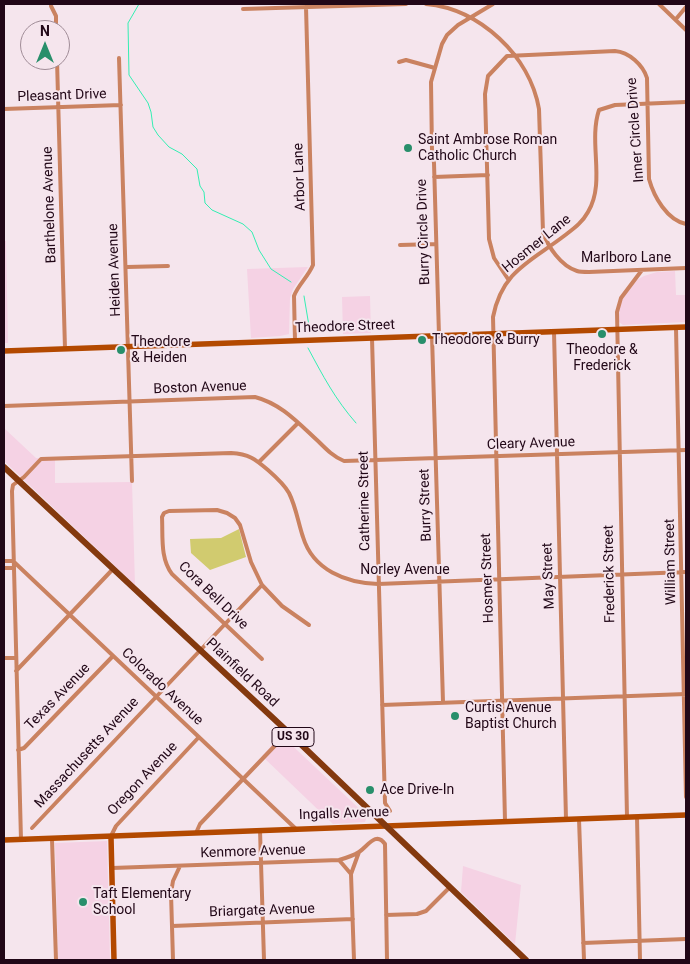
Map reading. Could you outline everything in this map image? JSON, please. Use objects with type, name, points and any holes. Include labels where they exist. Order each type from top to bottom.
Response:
[{"type":"main road","name":"Plainfield Road","points":[[4,467],[288,732],[526,960]]},
{"type":"street","points":[[243,9],[406,4]]},
{"type":"street","name":"Marlboro Lane","points":[[426,4],[451,9],[470,17],[499,38],[531,81],[538,101],[540,118],[543,232],[550,247],[559,258],[576,271],[686,268]]},
{"type":"street","name":"Burry Circle Drive","points":[[439,336],[430,91],[445,38],[458,25],[493,4]]},
{"type":"street","points":[[659,4],[686,30]]},
{"type":"street","points":[[51,6],[56,20]]},
{"type":"street","name":"Arbor Lane","points":[[295,341],[294,296],[309,275],[313,265],[306,7]]},
{"type":"street","points":[[676,19],[686,8]]},
{"type":"street","name":"Inner Circle Drive","points":[[513,55],[611,51],[622,52],[631,57],[645,72],[647,78],[649,179],[652,190],[661,205],[672,217],[686,224]]},
{"type":"street","points":[[508,279],[494,258],[489,242],[485,86],[490,73],[498,63],[507,56],[513,55]]},
{"type":"street","name":"Heiden Avenue","points":[[120,58],[132,481]]},
{"type":"street","points":[[399,62],[406,60],[435,68]]},
{"type":"street","name":"Barthelone Avenue","points":[[57,70],[66,349]]},
{"type":"street","name":"Hosmer Lane","points":[[494,334],[496,305],[508,279],[526,263],[578,226],[585,218],[592,204],[596,183],[594,131],[599,110],[615,105],[686,102]]},
{"type":"street","name":"Pleasant Drive","points":[[4,109],[121,105]]},
{"type":"street","points":[[434,177],[488,175]]},
{"type":"street","points":[[400,245],[436,244]]},
{"type":"street","points":[[127,267],[168,266]]},
{"type":"street","name":"Frederick Street","points":[[627,817],[616,330],[617,312],[621,298],[642,270]]},
{"type":"street","name":"William Street","points":[[676,328],[684,572],[686,797]]},
{"type":"street","name":"Theodore Street","points":[[4,351],[686,328]]},
{"type":"street","name":"May Street","points":[[554,332],[566,819]]},
{"type":"street","name":"Hosmer Street","points":[[494,334],[505,821]]},
{"type":"street","name":"Burry Street","points":[[432,336],[443,702]]},
{"type":"street","name":"Catherine Street","points":[[372,338],[385,803],[390,811]]},
{"type":"street","name":"Boston Avenue","points":[[4,406],[255,397],[267,400],[278,406],[337,458],[344,461],[376,461]]},
{"type":"street","points":[[259,462],[298,423]]},
{"type":"street","name":"Cleary Avenue","points":[[376,461],[686,450]]},
{"type":"street","name":"Norley Avenue","points":[[131,456],[241,454],[250,456],[259,462],[288,491],[295,506],[303,539],[308,550],[330,571],[344,579],[361,583],[440,582],[684,572]]},
{"type":"street","points":[[21,840],[13,561],[13,485],[41,459],[131,456]]},
{"type":"street","name":"Cora Bell Drive","points":[[262,584],[251,562],[240,525],[227,512],[217,510],[169,511],[164,513],[162,517],[163,551],[166,567],[262,659]]},
{"type":"street","points":[[4,561],[13,561]]},
{"type":"street","name":"Colorado Avenue","points":[[13,561],[296,829]]},
{"type":"street","points":[[4,568],[14,568]]},
{"type":"street","points":[[16,671],[113,568]]},
{"type":"street","points":[[262,584],[282,606],[309,625]]},
{"type":"street","name":"Massachusetts Avenue","points":[[32,828],[262,584]]},
{"type":"street","name":"Texas Avenue","points":[[18,750],[24,748],[113,656]]},
{"type":"street","points":[[4,658],[16,658]]},
{"type":"street","points":[[382,704],[685,694]]},
{"type":"street","points":[[196,833],[200,824],[288,732]]},
{"type":"street","name":"Oregon Avenue","points":[[114,960],[111,837],[116,826],[199,737]]},
{"type":"street","name":"Ingalls Avenue","points":[[4,840],[686,815]]},
{"type":"street","points":[[637,817],[640,960]]},
{"type":"street","points":[[579,819],[584,960]]},
{"type":"street","points":[[260,830],[264,960]]},
{"type":"street","name":"Kenmore Avenue","points":[[112,868],[339,860],[360,851],[377,838],[382,839],[385,844],[386,915]]},
{"type":"street","points":[[52,839],[56,960]]},
{"type":"street","points":[[354,960],[351,874],[360,851]]},
{"type":"street","points":[[339,860],[351,874]]},
{"type":"street","points":[[173,960],[173,881],[180,866]]},
{"type":"street","points":[[387,960],[386,915],[426,912],[450,887]]},
{"type":"street","name":"Briargate Avenue","points":[[172,926],[353,919]]},
{"type":"street","points":[[583,942],[686,939]]},
{"type":"shaded area","points":[[4,241],[6,241],[8,343],[4,343]]},
{"type":"shaded area","points":[[308,267],[293,289],[290,298],[289,334],[251,338],[247,269]]},
{"type":"shaded area","points":[[675,271],[676,295],[686,295],[686,322],[623,325],[619,322],[617,315],[621,301],[635,281],[657,272]]},
{"type":"shaded area","points":[[370,296],[371,333],[343,334],[342,297]]},
{"type":"shaded area","points":[[4,428],[36,458],[55,460],[55,483],[132,482],[135,585],[4,461]]},
{"type":"shaded area","points":[[239,529],[246,557],[210,570],[191,553],[190,539],[221,538]]},
{"type":"shaded area","points":[[281,735],[367,816],[365,822],[333,824],[262,756]]},
{"type":"shaded area","name":"Taft Elementary School","points":[[107,841],[110,960],[58,960],[55,843]]},
{"type":"shaded area","points":[[463,866],[521,885],[515,944],[461,892]]},
{"type":"waterway","points":[[139,4],[128,23],[129,75],[148,103],[153,127],[169,147],[182,154],[197,169],[200,186],[204,192],[205,203],[212,210],[243,224],[252,232],[259,250],[271,269],[291,282]]},
{"type":"waterway","points":[[304,296],[309,326]]},
{"type":"waterway","points":[[308,348],[324,378],[356,423]]},
{"type":"place","name":"Saint Ambrose Roman Catholic Church","points":[[408,148]]},
{"type":"place","name":"Theodore & Frederick","points":[[602,334]]},
{"type":"place","name":"Theodore & Burry","points":[[422,340]]},
{"type":"place","name":"Theodore & Heiden","points":[[121,350]]},
{"type":"place","name":"Curtis Avenue Baptist Church","points":[[455,716]]},
{"type":"place","name":"Ace Drive-In","points":[[370,790]]},
{"type":"place","name":"Taft Elementary School","points":[[83,902]]}]
